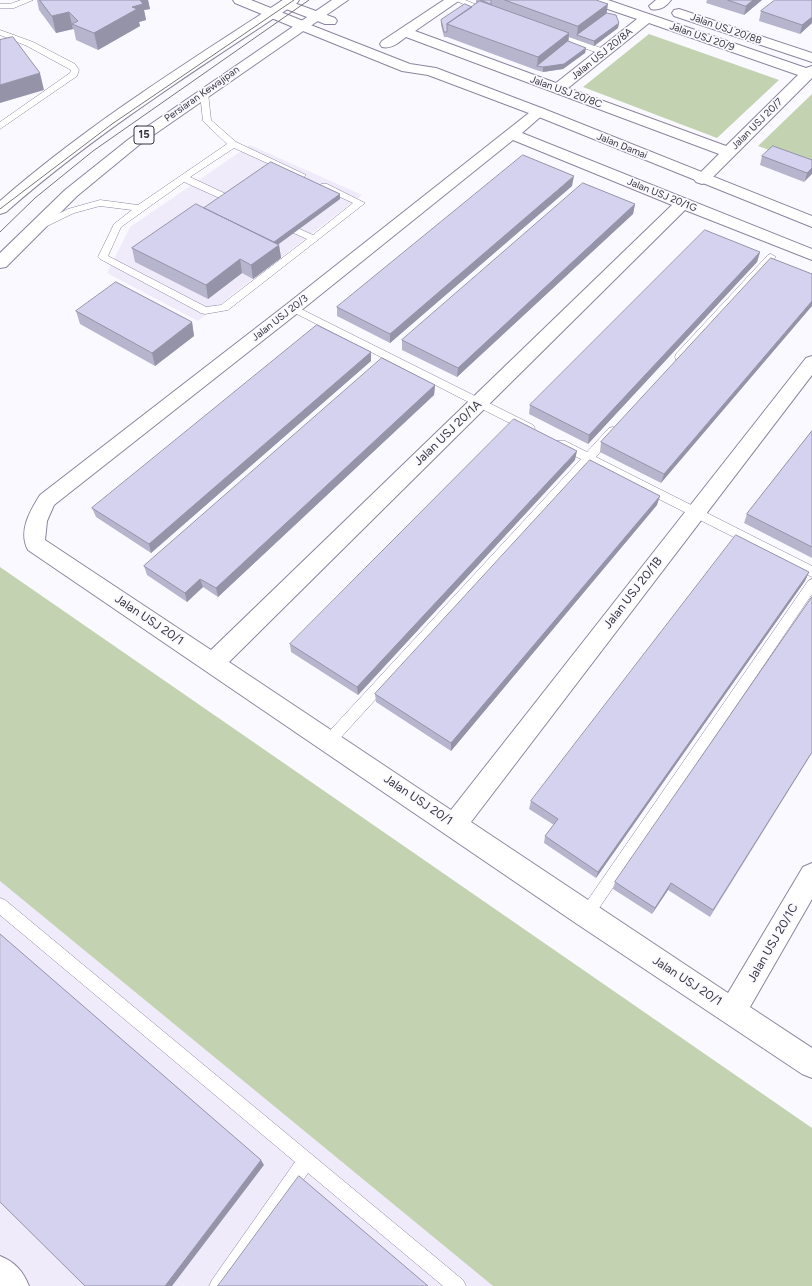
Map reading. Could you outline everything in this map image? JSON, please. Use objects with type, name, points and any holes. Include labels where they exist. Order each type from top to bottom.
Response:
[{"type":"street","points":[[240,0],[282,4],[345,27]]},
{"type":"street","name":"Persiaran Kewajipan","points":[[0,263],[31,231],[110,160],[204,93],[341,0]]},
{"type":"street","points":[[387,44],[453,0]]},
{"type":"street","name":"Jalan USJ 20/9","points":[[595,0],[810,72]]},
{"type":"street","name":"Jalan USJ 20/8B","points":[[655,2],[812,58]]},
{"type":"street","name":"Jalan Damai","points":[[282,4],[303,26],[407,68],[431,71],[539,112],[702,179],[812,222]]},
{"type":"street","name":"15","points":[[0,209],[32,181],[132,105],[282,4]]},
{"type":"street","name":"Jalan USJ 20/8A","points":[[558,89],[647,18]]},
{"type":"street","name":"Jalan USJ 20/8C","points":[[404,32],[728,152]]},
{"type":"street","points":[[373,38],[401,50]]},
{"type":"street","name":"Jalan Damai","points":[[415,55],[422,58],[431,71]]},
{"type":"street","name":"Jalan USJ 20/7","points":[[702,179],[810,72]]},
{"type":"street","name":"Jalan USJ 20/3","points":[[34,531],[37,516],[47,500],[293,308],[539,112]]},
{"type":"street","name":"Jalan USJ 20/1G","points":[[511,134],[812,255]]},
{"type":"street","name":"Jalan USJ 20/1A","points":[[213,663],[683,203]]},
{"type":"street","name":"Jalan USJ 20/1B","points":[[454,825],[812,362]]},
{"type":"street","name":"Jalan USJ 20/1","points":[[34,531],[35,544],[586,915],[812,1064]]},
{"type":"street","name":"Jalan USJ 20/1C","points":[[733,1011],[812,875]]},
{"type":"street","points":[[0,1271],[14,1286]]},
{"type":"lane","points":[[0,6],[11,6],[29,0]]},
{"type":"lane","points":[[458,0],[502,16]]},
{"type":"lane","points":[[546,31],[604,52]]},
{"type":"lane","points":[[0,32],[30,44],[72,66],[74,70],[74,74],[0,126]]},
{"type":"lane","points":[[204,93],[207,121],[233,144],[360,203],[224,308],[205,311],[103,257],[117,226],[140,208],[233,144]]},
{"type":"lane","points":[[184,178],[249,208]]},
{"type":"lane","points":[[31,231],[72,211],[100,203],[140,208]]},
{"type":"lane","points":[[270,219],[314,239]]},
{"type":"lane","points":[[672,366],[772,257]]},
{"type":"lane","points":[[293,308],[540,434]]},
{"type":"lane","points":[[329,741],[619,423]]},
{"type":"lane","points":[[554,441],[812,572]]},
{"type":"lane","points":[[586,915],[812,584]]},
{"type":"lane","points":[[0,905],[457,1286]]},
{"type":"lane","points":[[218,1286],[306,1160]]},
{"type":"shaded area","points":[[250,145],[362,195],[198,321],[107,273],[130,227]]},
{"type":"shaded area","points":[[0,881],[493,1286],[0,1286]]},
{"type":"green space","points":[[649,34],[779,80],[717,138],[583,87]]},
{"type":"green space","points":[[812,94],[812,166],[758,146]]},
{"type":"green space","points":[[0,567],[812,1128],[812,1286],[493,1286],[0,881]]},
{"type":"building","points":[[40,0],[140,0],[143,4],[132,7],[137,9],[94,33],[72,24],[78,21],[69,12],[52,16]]},
{"type":"building","points":[[481,0],[491,0],[491,4]]},
{"type":"building","points":[[505,0],[596,0],[608,4],[578,26]]},
{"type":"building","points":[[728,0],[753,0],[746,6]]},
{"type":"building","points":[[775,0],[812,0],[812,17],[802,25],[761,11]]},
{"type":"building","points":[[480,1],[569,33],[538,57],[447,24]]},
{"type":"building","points":[[465,4],[472,7],[447,24],[447,32],[444,32],[441,20]]},
{"type":"building","points":[[607,13],[616,15],[619,23],[594,41],[577,35]]},
{"type":"building","points":[[13,37],[40,73],[0,85],[0,40]]},
{"type":"building","points":[[568,41],[586,48],[564,64],[543,67],[537,66]]},
{"type":"building","points":[[773,146],[812,160],[812,168],[807,173],[762,156]]},
{"type":"building","points":[[523,155],[574,176],[390,334],[337,307]]},
{"type":"building","points":[[271,162],[340,194],[274,242],[204,208]]},
{"type":"building","points":[[583,183],[635,204],[458,368],[402,340]]},
{"type":"building","points":[[196,204],[279,245],[251,265],[240,259],[206,285],[132,248]]},
{"type":"building","points":[[705,230],[760,252],[589,435],[530,405]]},
{"type":"building","points":[[771,258],[812,274],[812,301],[664,474],[601,442]]},
{"type":"building","points":[[116,282],[192,322],[152,353],[76,311]]},
{"type":"building","points":[[317,325],[371,352],[149,544],[92,508]]},
{"type":"building","points":[[382,358],[435,385],[216,588],[200,579],[185,593],[144,566]]},
{"type":"building","points":[[514,419],[577,451],[357,687],[290,644]]},
{"type":"building","points":[[812,431],[812,547],[747,514]]},
{"type":"building","points":[[590,460],[660,496],[451,743],[375,694]]},
{"type":"building","points":[[736,535],[809,572],[598,872],[545,836],[558,819],[531,801]]},
{"type":"building","points":[[812,597],[812,752],[713,910],[671,883],[655,908],[615,882]]},
{"type":"building","points":[[0,934],[261,1160],[165,1286],[85,1286],[0,1202]]},
{"type":"building","points":[[299,1176],[428,1286],[218,1286]]},
{"type":"tram line","points":[[0,209],[112,124],[294,0]]},
{"type":"tram line","points":[[0,232],[35,198],[93,151],[309,0]]}]
